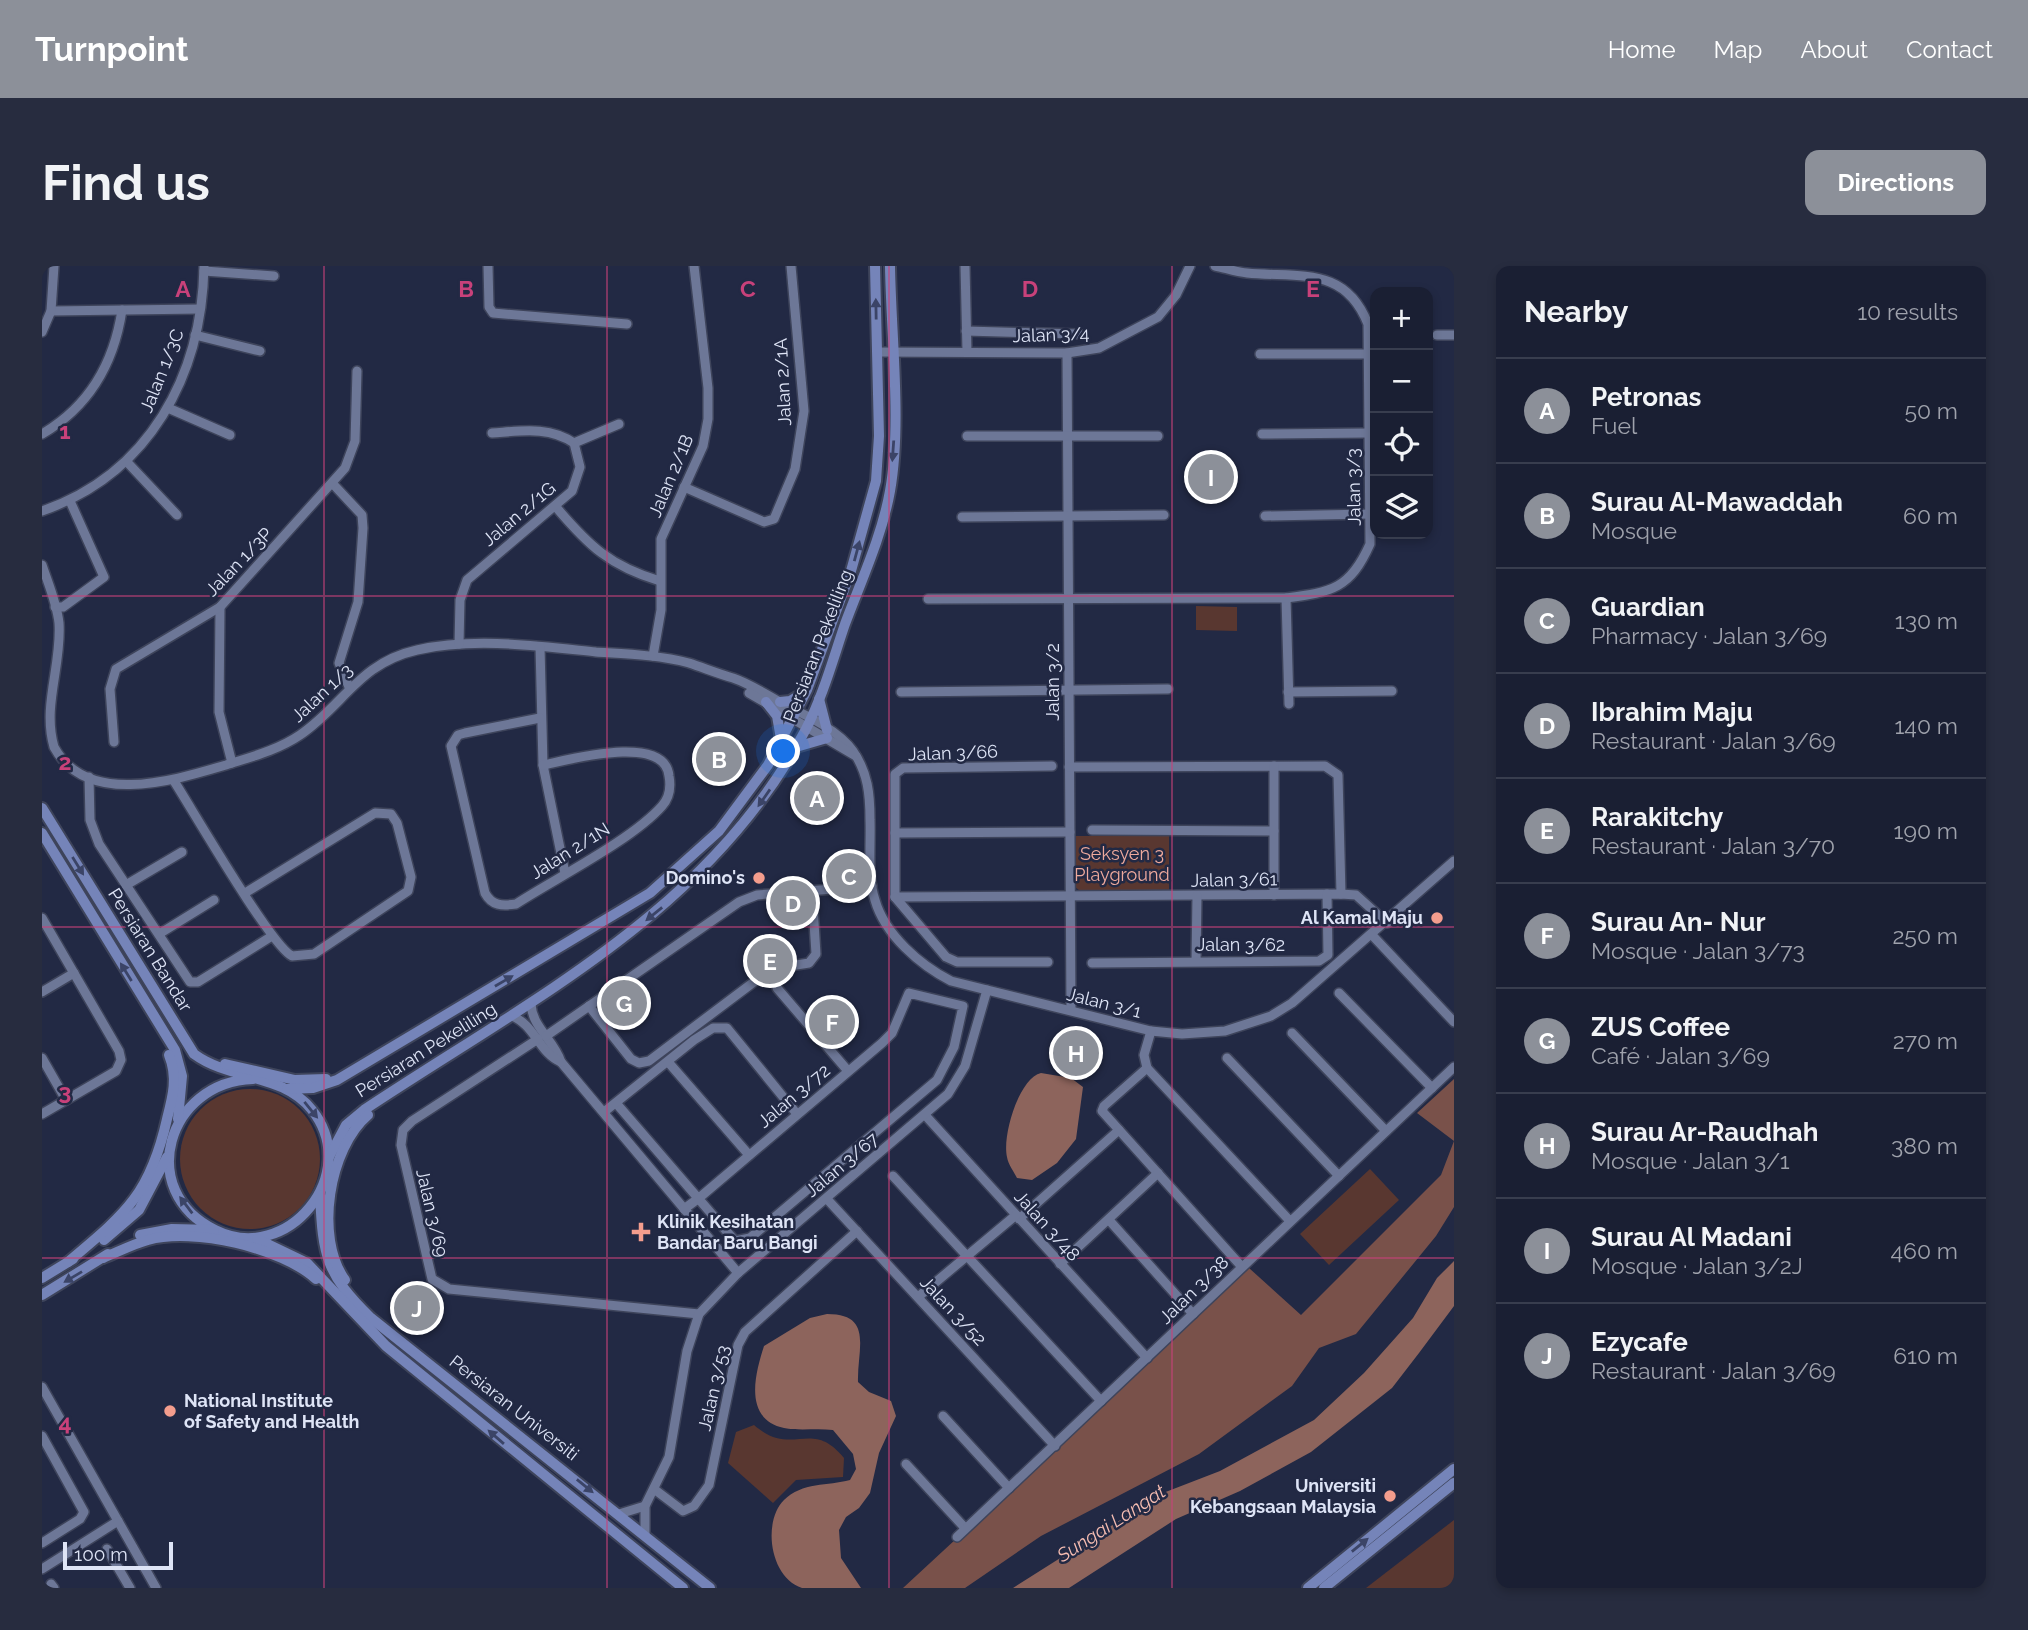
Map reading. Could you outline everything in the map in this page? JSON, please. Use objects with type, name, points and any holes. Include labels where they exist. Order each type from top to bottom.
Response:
[{"type":"main road","name":"Persiaran Pekeliling","points":[[288,1089],[313,1088],[355,1070],[650,893],[719,831],[768,765],[807,690],[851,571],[876,481],[875,266]]},
{"type":"main road","name":"Persiaran Pekeliling","points":[[329,1157],[346,1125],[380,1098],[512,1016],[623,939],[704,869],[743,828],[796,747],[819,699],[890,492],[894,439],[890,266]]},
{"type":"main road","points":[[779,702],[790,701],[807,690]]},
{"type":"main road","points":[[796,747],[827,734],[819,699]]},
{"type":"main road","points":[[766,702],[781,725],[781,741]]},
{"type":"main road","name":"Persiaran Bandar","points":[[42,808],[194,1054],[216,1068],[253,1079]]},
{"type":"main road","name":"Persiaran Bandar","points":[[42,834],[156,1020],[181,1067],[178,1122]]},
{"type":"main road","points":[[166,1009],[198,1049],[225,1065],[310,1081],[355,1070]]},
{"type":"main road","points":[[68,1262],[111,1227],[133,1203],[150,1177],[162,1145],[174,1067],[156,1020]]},
{"type":"main road","points":[[42,1278],[117,1232],[139,1210],[169,1153],[178,1122],[203,1093],[227,1082],[253,1079],[288,1089],[314,1112],[325,1133],[329,1157],[320,1195],[293,1225],[255,1238],[214,1230],[157,1230],[128,1241],[42,1295]]},
{"type":"main road","points":[[380,1098],[343,1145],[334,1176],[329,1233],[332,1254],[341,1273],[398,1339]]},
{"type":"main road","points":[[169,1153],[173,1184],[180,1198],[195,1216],[214,1230]]},
{"type":"main road","name":"Persiaran Universiti","points":[[320,1195],[323,1247],[331,1269],[347,1294],[398,1339],[710,1588]]},
{"type":"main road","points":[[103,1258],[148,1240],[185,1236],[272,1253],[310,1275],[353,1322],[386,1346]]},
{"type":"main road","name":"Persiaran Universiti","points":[[255,1238],[307,1263],[386,1346],[683,1588]]},
{"type":"main road","points":[[1308,1588],[1454,1469]]},
{"type":"main road","points":[[1324,1588],[1454,1483]]},
{"type":"street","points":[[42,331],[51,311],[54,266]]},
{"type":"street","points":[[488,266],[489,307],[497,315],[627,324]]},
{"type":"street","name":"Jalan 2/1B","points":[[653,656],[661,610],[661,539],[703,446],[708,419],[708,388],[694,266]]},
{"type":"street","name":"Jalan 2/1A","points":[[684,487],[764,522],[774,519],[795,469],[804,411],[791,266]]},
{"type":"street","points":[[965,266],[967,352]]},
{"type":"street","name":"Jalan 3/4","points":[[877,352],[1067,353],[1098,348],[1145,326],[1168,306],[1190,266]]},
{"type":"street","name":"Jalan 3/3","points":[[1215,266],[1248,273],[1316,274],[1336,281],[1361,304],[1368,324],[1370,514]]},
{"type":"street","points":[[204,269],[274,276]]},
{"type":"street","name":"Jalan 1/3C","points":[[42,511],[70,502],[97,486],[127,462],[151,436],[168,408],[195,335],[204,269]]},
{"type":"street","points":[[51,311],[200,309]]},
{"type":"street","points":[[42,434],[76,409],[102,374],[112,353],[121,310]]},
{"type":"street","points":[[966,331],[1079,334]]},
{"type":"street","points":[[195,335],[260,351]]},
{"type":"street","points":[[1437,335],[1454,335]]},
{"type":"street","name":"Jalan 3/2","points":[[1067,353],[1071,1010]]},
{"type":"street","points":[[1260,354],[1368,354]]},
{"type":"street","name":"Jalan 1/3P","points":[[114,742],[110,689],[116,669],[220,607],[333,484],[348,462],[355,441],[357,371]]},
{"type":"street","points":[[168,408],[230,435]]},
{"type":"street","points":[[492,433],[539,430],[565,437],[574,443],[620,424]]},
{"type":"street","points":[[1262,434],[1368,433]]},
{"type":"street","points":[[967,436],[1158,436]]},
{"type":"street","name":"Jalan 2/1G","points":[[459,644],[460,600],[467,580],[572,491],[580,467],[574,443]]},
{"type":"street","points":[[127,462],[177,514]]},
{"type":"street","points":[[333,484],[362,515],[358,602],[339,663],[349,687]]},
{"type":"street","points":[[55,607],[63,607],[103,580],[102,567],[70,502]]},
{"type":"street","points":[[556,507],[579,535],[611,562],[660,581]]},
{"type":"street","points":[[1265,516],[1370,514]]},
{"type":"street","points":[[962,517],[1164,515]]},
{"type":"street","name":"Jalan 3/3","points":[[928,599],[1286,598],[1325,593],[1348,581],[1359,569],[1370,539]]},
{"type":"street","name":"Jalan 1/3","points":[[42,565],[59,625],[46,694],[46,721],[52,746],[66,764],[89,777],[135,785],[174,781],[278,747],[301,735],[349,687],[380,663],[397,656],[459,644],[653,656],[688,663],[779,702],[796,714]]},
{"type":"street","points":[[1286,598],[1289,704]]},
{"type":"street","points":[[220,607],[219,712],[232,763]]},
{"type":"street","points":[[540,647],[542,765],[565,873]]},
{"type":"street","name":"Jalan 1/3","points":[[727,678],[766,702],[796,714]]},
{"type":"street","points":[[901,692],[1168,689]]},
{"type":"street","points":[[1288,692],[1392,691]]},
{"type":"street","name":"Jalan 3/1","points":[[796,714],[856,756],[870,790],[874,899],[884,919],[925,966],[951,981],[1151,1031],[1203,1034],[1237,1028],[1270,1016],[1292,1003],[1387,923],[1454,861]]},
{"type":"street","name":"Jalan 2/1N","points":[[540,718],[458,736],[451,752],[489,900],[500,905],[516,904],[653,814],[666,800],[670,790],[669,772],[656,757],[640,752],[618,751],[542,765]]},
{"type":"street","name":"Jalan 3/66","points":[[895,897],[895,774],[903,768],[1052,766]]},
{"type":"street","points":[[1274,766],[1274,895]]},
{"type":"street","points":[[1069,767],[1325,766],[1338,775],[1340,894]]},
{"type":"street","points":[[89,777],[89,810],[93,833],[187,979],[198,982],[272,936]]},
{"type":"street","points":[[174,781],[245,894],[272,936],[283,951],[292,956],[309,956],[319,951],[408,891],[411,877],[397,823],[391,814],[375,813],[245,894]]},
{"type":"street","points":[[1092,830],[1274,831]]},
{"type":"street","points":[[895,833],[1070,832]]},
{"type":"street","points":[[126,885],[182,852]]},
{"type":"street","name":"Jalan 3/69","points":[[699,1314],[449,1289],[432,1279],[401,1145],[403,1130],[412,1121],[542,1038],[739,902],[757,895],[872,886]]},
{"type":"street","points":[[589,1006],[631,1059],[639,1063],[649,1061],[771,969],[809,963],[816,954],[812,891]]},
{"type":"street","name":"Jalan 3/62","points":[[1092,962],[1319,961],[1328,955],[1327,894]]},
{"type":"street","name":"Jalan 3/61","points":[[895,897],[1070,898],[1340,894],[1356,895],[1387,923]]},
{"type":"street","points":[[1196,961],[1197,896]]},
{"type":"street","points":[[895,897],[946,957],[957,962],[1048,962]]},
{"type":"street","points":[[159,934],[214,900]]},
{"type":"street","points":[[42,918],[119,1051],[121,1060],[116,1071],[42,1114]]},
{"type":"street","points":[[1371,936],[1454,1023]]},
{"type":"street","points":[[42,992],[74,973]]},
{"type":"street","points":[[777,988],[848,1071]]},
{"type":"street","name":"Jalan 3/67","points":[[645,1506],[670,1457],[687,1351],[699,1314],[738,1273],[948,1094],[965,1066],[987,990]]},
{"type":"street","name":"Jalan 3/72","points":[[684,1209],[892,1033],[906,996],[914,992],[963,1006],[954,1047],[937,1080],[750,1238],[735,1241],[699,1198]]},
{"type":"street","points":[[1339,993],[1432,1088]]},
{"type":"street","points":[[531,1003],[533,1018],[542,1038]]},
{"type":"street","points":[[512,1016],[527,1024],[542,1038],[738,1273]]},
{"type":"street","points":[[604,1112],[669,1063],[694,1040],[713,1028],[727,1028],[797,1114]]},
{"type":"street","points":[[1151,1031],[1144,1055],[1147,1068],[1290,1221]]},
{"type":"street","points":[[1292,1033],[1386,1131]]},
{"type":"street","points":[[42,1058],[66,1100]]},
{"type":"street","points":[[1227,1058],[1339,1176]]},
{"type":"street","points":[[669,1063],[749,1155]]},
{"type":"street","name":"Jalan 3/38","points":[[957,1536],[1454,1067]]},
{"type":"street","points":[[1147,1068],[1104,1106],[1102,1111],[1242,1267]]},
{"type":"street","points":[[616,1103],[699,1198]]},
{"type":"street","name":"Jalan 3/48","points":[[925,1115],[1147,1358]]},
{"type":"street","points":[[918,1297],[1119,1130]]},
{"type":"street","points":[[1060,1264],[1158,1173]]},
{"type":"street","points":[[893,1176],[1101,1401]]},
{"type":"street","name":"Jalan 3/52","points":[[827,1199],[1055,1446]]},
{"type":"street","points":[[1109,1220],[1194,1314]]},
{"type":"street","name":"Jalan 3/53","points":[[654,1489],[683,1511],[694,1506],[709,1485],[738,1345],[745,1332],[857,1231]]},
{"type":"street","points":[[43,1390],[156,1588]]},
{"type":"street","points":[[943,1416],[1009,1488]]},
{"type":"street","points":[[42,1436],[45,1449],[83,1507],[80,1519],[42,1543]]},
{"type":"street","points":[[906,1464],[965,1528]]},
{"type":"street","points":[[620,1514],[645,1506],[645,1535]]},
{"type":"street","points":[[42,1569],[118,1521]]},
{"type":"street","points":[[107,1549],[130,1588]]},
{"type":"green space","points":[[1196,606],[1237,607],[1237,631],[1196,630]]},
{"type":"green space","name":"Seksyen 3 Playground","points":[[1075,836],[1169,836],[1169,892],[1083,893],[1075,887]]},
{"type":"green space","points":[[250,1089],[277,1094],[299,1110],[315,1132],[320,1159],[315,1186],[299,1208],[277,1224],[250,1229],[223,1224],[201,1208],[185,1186],[180,1159],[185,1132],[201,1110],[223,1094]]},
{"type":"green space","points":[[1370,1169],[1399,1200],[1329,1265],[1300,1234]]},
{"type":"green space","points":[[754,1425],[780,1439],[822,1440],[844,1458],[843,1477],[796,1480],[773,1503],[728,1463],[736,1432]]},
{"type":"green space","points":[[1454,1520],[1454,1588],[1366,1588]]},
{"type":"shaded area","points":[[1041,1073],[1071,1078],[1083,1087],[1076,1139],[1057,1163],[1032,1180],[1017,1178],[1007,1157],[1007,1136],[1019,1096],[1033,1077]]},
{"type":"shaded area","points":[[1454,1079],[1454,1141],[1417,1113]]},
{"type":"shaded area","points":[[1454,1141],[1454,1207],[1436,1236],[1356,1334],[1319,1348],[1292,1386],[1199,1454],[1041,1536],[965,1588],[903,1588],[1249,1268],[1301,1315],[1441,1175]]},
{"type":"shaded area","points":[[1454,1261],[1454,1306],[1419,1353],[1392,1388],[1311,1452],[1240,1491],[1176,1519],[1069,1588],[1013,1588],[1163,1493],[1220,1471],[1314,1420],[1364,1373],[1413,1318],[1437,1278]]},
{"type":"shaded area","points":[[827,1314],[852,1320],[857,1327],[860,1336],[858,1382],[869,1392],[891,1401],[896,1416],[879,1453],[870,1493],[859,1508],[846,1517],[839,1530],[841,1558],[861,1588],[802,1588],[791,1582],[783,1573],[776,1562],[773,1548],[773,1522],[784,1500],[807,1487],[850,1480],[856,1469],[853,1454],[833,1430],[784,1428],[771,1423],[762,1415],[757,1405],[756,1382],[764,1346],[810,1318]]},
{"type":"place","name":"Surau Al Madani","points":[[1211,477]]},
{"type":"place","name":"Surau Al-Mawaddah","points":[[719,759]]},
{"type":"place","name":"Petronas","points":[[817,798]]},
{"type":"place","name":"Guardian","points":[[849,876]]},
{"type":"place","name":"Domino's","points":[[759,878]]},
{"type":"place","name":"Ibrahim Maju","points":[[793,903]]},
{"type":"place","name":"Al Kamal Maju","points":[[1437,918]]},
{"type":"place","name":"Rarakitchy","points":[[770,961]]},
{"type":"place","name":"ZUS Coffee","points":[[624,1003]]},
{"type":"place","name":"Surau An- Nur","points":[[832,1022]]},
{"type":"place","name":"Surau Ar-Raudhah","points":[[1076,1053]]},
{"type":"place","name":"Klinik Kesihatan Bandar Baru Bangi","points":[[641,1232]]},
{"type":"place","name":"Ezycafe","points":[[417,1308]]},
{"type":"place","name":"National Institute of Safety and Health","points":[[170,1411]]},
{"type":"place","name":"Universiti Kebangsaan Malaysia","points":[[1390,1496]]},
{"type":"water label","name":"Sungai Langat","points":[[1111,1523]]}]
